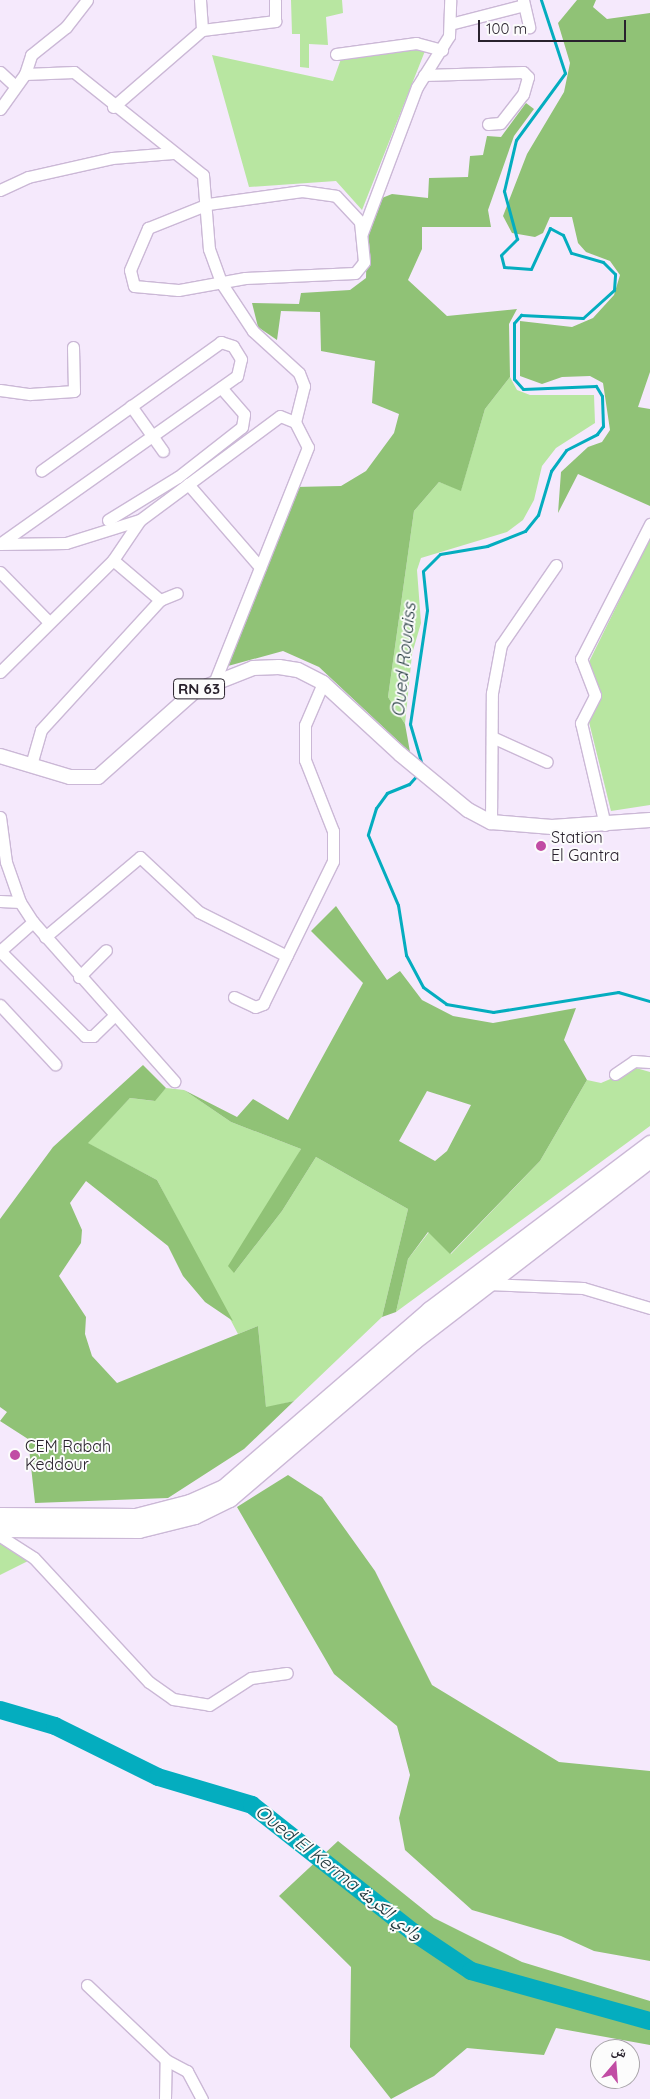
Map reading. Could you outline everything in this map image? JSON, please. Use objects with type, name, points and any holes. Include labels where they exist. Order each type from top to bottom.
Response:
[{"type":"highway","points":[[0,1516],[136,1517],[190,1503],[224,1488],[430,1310],[650,1144]]},
{"type":"highway","points":[[0,1529],[139,1530],[213,1508],[263,1475],[345,1400],[488,1284],[650,1160]]},
{"type":"main road","name":"RN 63","points":[[0,756],[79,779],[98,778],[169,710],[215,681],[252,668],[279,667],[298,670],[323,683],[400,754],[435,783],[491,822],[526,827],[605,825],[650,820]]},
{"type":"street","points":[[200,0],[202,30]]},
{"type":"street","points":[[113,107],[202,30],[275,21],[275,0]]},
{"type":"street","points":[[361,235],[424,74],[442,50],[450,24],[450,0]]},
{"type":"street","points":[[0,109],[25,74],[31,55],[66,26],[82,1]]},
{"type":"street","points":[[450,24],[524,3],[529,27]]},
{"type":"street","points":[[336,54],[416,43],[442,50]]},
{"type":"street","points":[[0,72],[15,86]]},
{"type":"street","points":[[25,74],[74,72],[113,107],[203,175],[208,204],[209,249],[222,284],[253,331],[299,373],[304,386],[295,422]]},
{"type":"street","points":[[424,74],[523,72],[528,82],[523,94],[500,123],[488,124]]},
{"type":"street","points":[[0,190],[28,177],[112,158],[173,153]]},
{"type":"street","points":[[324,192],[349,205],[360,222],[364,262],[355,273],[246,278],[222,284],[178,290],[134,286],[130,270],[148,228],[208,204],[324,192]]},
{"type":"street","points":[[0,543],[237,376],[240,359],[233,346],[221,342],[41,471]]},
{"type":"street","points":[[0,390],[30,394],[74,391],[73,347]]},
{"type":"street","points":[[221,388],[244,414],[242,427],[248,439]]},
{"type":"street","points":[[131,406],[163,451]]},
{"type":"street","points":[[0,672],[48,621],[113,560],[140,520],[280,416],[295,422],[308,447],[215,681]]},
{"type":"street","points":[[108,520],[178,477],[242,427]]},
{"type":"street","points":[[188,484],[260,567]]},
{"type":"street","points":[[0,543],[66,543],[140,520]]},
{"type":"street","points":[[605,825],[581,723],[595,695],[582,659],[650,524]]},
{"type":"street","points":[[113,560],[160,600]]},
{"type":"street","points":[[491,822],[492,693],[501,645],[556,565]]},
{"type":"street","points":[[0,572],[48,621]]},
{"type":"street","points":[[31,765],[41,730],[160,600],[177,592]]},
{"type":"street","points":[[234,998],[254,1007],[263,1004],[287,956],[336,847],[305,760],[305,725],[323,683]]},
{"type":"street","points":[[492,737],[547,762]]},
{"type":"street","points":[[0,817],[3,861],[20,902],[33,922],[78,977],[174,1081]]},
{"type":"street","points":[[44,937],[140,857],[199,912],[287,956]]},
{"type":"street","points":[[0,901],[20,902]]},
{"type":"street","points":[[33,922],[0,951],[85,1036],[93,1036],[114,1016]]},
{"type":"street","points":[[78,977],[106,950]]},
{"type":"street","points":[[0,1005],[55,1064]]},
{"type":"street","points":[[615,1074],[634,1061],[650,1062]]},
{"type":"street","points":[[488,1284],[584,1288],[650,1308]]},
{"type":"street","points":[[0,1536],[34,1558],[149,1682],[173,1699],[209,1705],[251,1678],[287,1673]]},
{"type":"street","points":[[87,1985],[166,2060],[187,2071],[202,2099]]},
{"type":"street","points":[[165,2099],[166,2060]]},
{"type":"green space","points":[[291,0],[342,0],[343,13],[326,17],[328,45],[309,44],[309,68],[300,67],[300,34],[292,34]]},
{"type":"green space","points":[[577,0],[596,0],[593,7],[607,19],[650,13],[650,372],[638,407],[650,409],[650,506],[578,474],[558,513],[561,472],[588,447],[602,442],[610,430],[603,383],[590,376],[562,377],[542,384],[520,376],[520,321],[572,327],[593,318],[614,295],[620,275],[610,261],[586,252],[578,243],[572,217],[550,217],[543,233],[535,237],[512,233],[503,216],[527,154],[564,92],[570,63],[558,23]]},
{"type":"green space","points":[[413,49],[425,51],[362,210],[336,181],[249,187],[212,55],[333,81],[341,59]]},
{"type":"green space","points":[[526,103],[534,109],[514,136],[488,210],[491,227],[422,227],[422,249],[408,280],[447,316],[517,309],[509,324],[510,377],[485,409],[461,491],[439,482],[414,511],[388,697],[405,724],[410,752],[319,667],[283,651],[228,666],[295,487],[341,486],[366,471],[394,433],[399,414],[372,403],[375,361],[321,351],[320,312],[281,311],[277,340],[258,327],[252,303],[299,304],[301,293],[350,290],[366,278],[367,234],[382,198],[392,194],[428,198],[429,178],[468,177],[470,156],[483,155],[487,136],[501,137]]},
{"type":"green space","points":[[510,377],[517,390],[530,395],[594,395],[595,423],[556,448],[542,466],[534,500],[523,520],[507,532],[421,558],[417,570],[421,623],[412,654],[405,724],[388,697],[414,511],[439,482],[461,490],[485,409]]},
{"type":"green space","points":[[650,538],[650,805],[611,811],[588,718],[601,697],[588,664]]},
{"type":"green space","points":[[336,906],[387,980],[400,971],[422,1000],[453,1016],[493,1023],[576,1008],[564,1040],[587,1080],[540,1161],[450,1254],[428,1232],[408,1259],[396,1312],[382,1317],[408,1209],[316,1157],[282,1211],[234,1273],[228,1266],[301,1149],[231,1122],[184,1090],[237,1117],[253,1099],[288,1120],[363,983],[311,931]],"holes":[[[427,1091],[471,1105],[447,1151],[435,1161],[399,1141]]]},
{"type":"green space","points":[[143,1065],[166,1088],[155,1101],[130,1098],[88,1143],[157,1180],[233,1321],[205,1302],[183,1276],[168,1246],[86,1181],[70,1203],[82,1230],[81,1243],[59,1276],[86,1317],[85,1334],[92,1356],[117,1383],[258,1326],[266,1407],[294,1401],[244,1449],[168,1498],[35,1503],[28,1439],[0,1421],[7,1412],[0,1407],[0,1219],[53,1147]]},
{"type":"green space","points":[[636,1068],[650,1072],[650,1126],[396,1312],[408,1259],[429,1232],[451,1254],[540,1161],[587,1080],[601,1083]]},
{"type":"green space","points":[[166,1088],[184,1090],[231,1122],[301,1149],[234,1273],[282,1211],[316,1157],[408,1209],[382,1317],[294,1401],[266,1408],[258,1326],[238,1334],[157,1180],[87,1143],[130,1098],[154,1101]]},
{"type":"green space","points":[[288,1475],[322,1497],[375,1571],[432,1685],[559,1762],[650,1771],[650,1961],[594,1951],[561,1936],[472,1910],[405,1850],[399,1818],[410,1775],[397,1726],[334,1674],[237,1507]]},
{"type":"green space","points":[[0,1542],[28,1561],[0,1575]]},
{"type":"green space","points":[[338,1841],[434,1918],[522,1962],[650,2001],[650,2045],[640,2043],[640,2039],[617,2039],[556,2028],[544,2055],[467,2048],[434,2076],[391,2099],[350,2047],[351,1967],[279,1896]]},
{"type":"waterway","name":"Oued Rouaiss","points":[[422,765],[410,724],[427,610],[423,571],[440,554],[487,546],[525,531],[538,515],[551,471],[566,450],[597,434],[603,426],[602,396],[596,386],[523,389],[514,379],[514,323],[521,315],[583,318],[614,290],[615,274],[603,262],[571,253],[563,235],[550,228],[531,269],[504,267],[501,255],[517,239],[504,191],[516,140],[565,73],[541,0]]},
{"type":"waterway","name":"Oued Rouaiss","points":[[419,773],[409,784],[387,793],[376,808],[368,835],[398,905],[406,955],[423,987],[446,1004],[493,1012],[618,992],[650,1001]]},
{"type":"waterway","name":"Oued El Kerma وادي الكرمة","points":[[0,1710],[55,1726],[158,1777],[252,1805],[413,1932],[471,1971],[650,2021]]},
{"type":"place","name":"Station El Gantra","points":[[541,846]]},
{"type":"place","name":"CEM Rabah Keddour","points":[[15,1455]]}]
